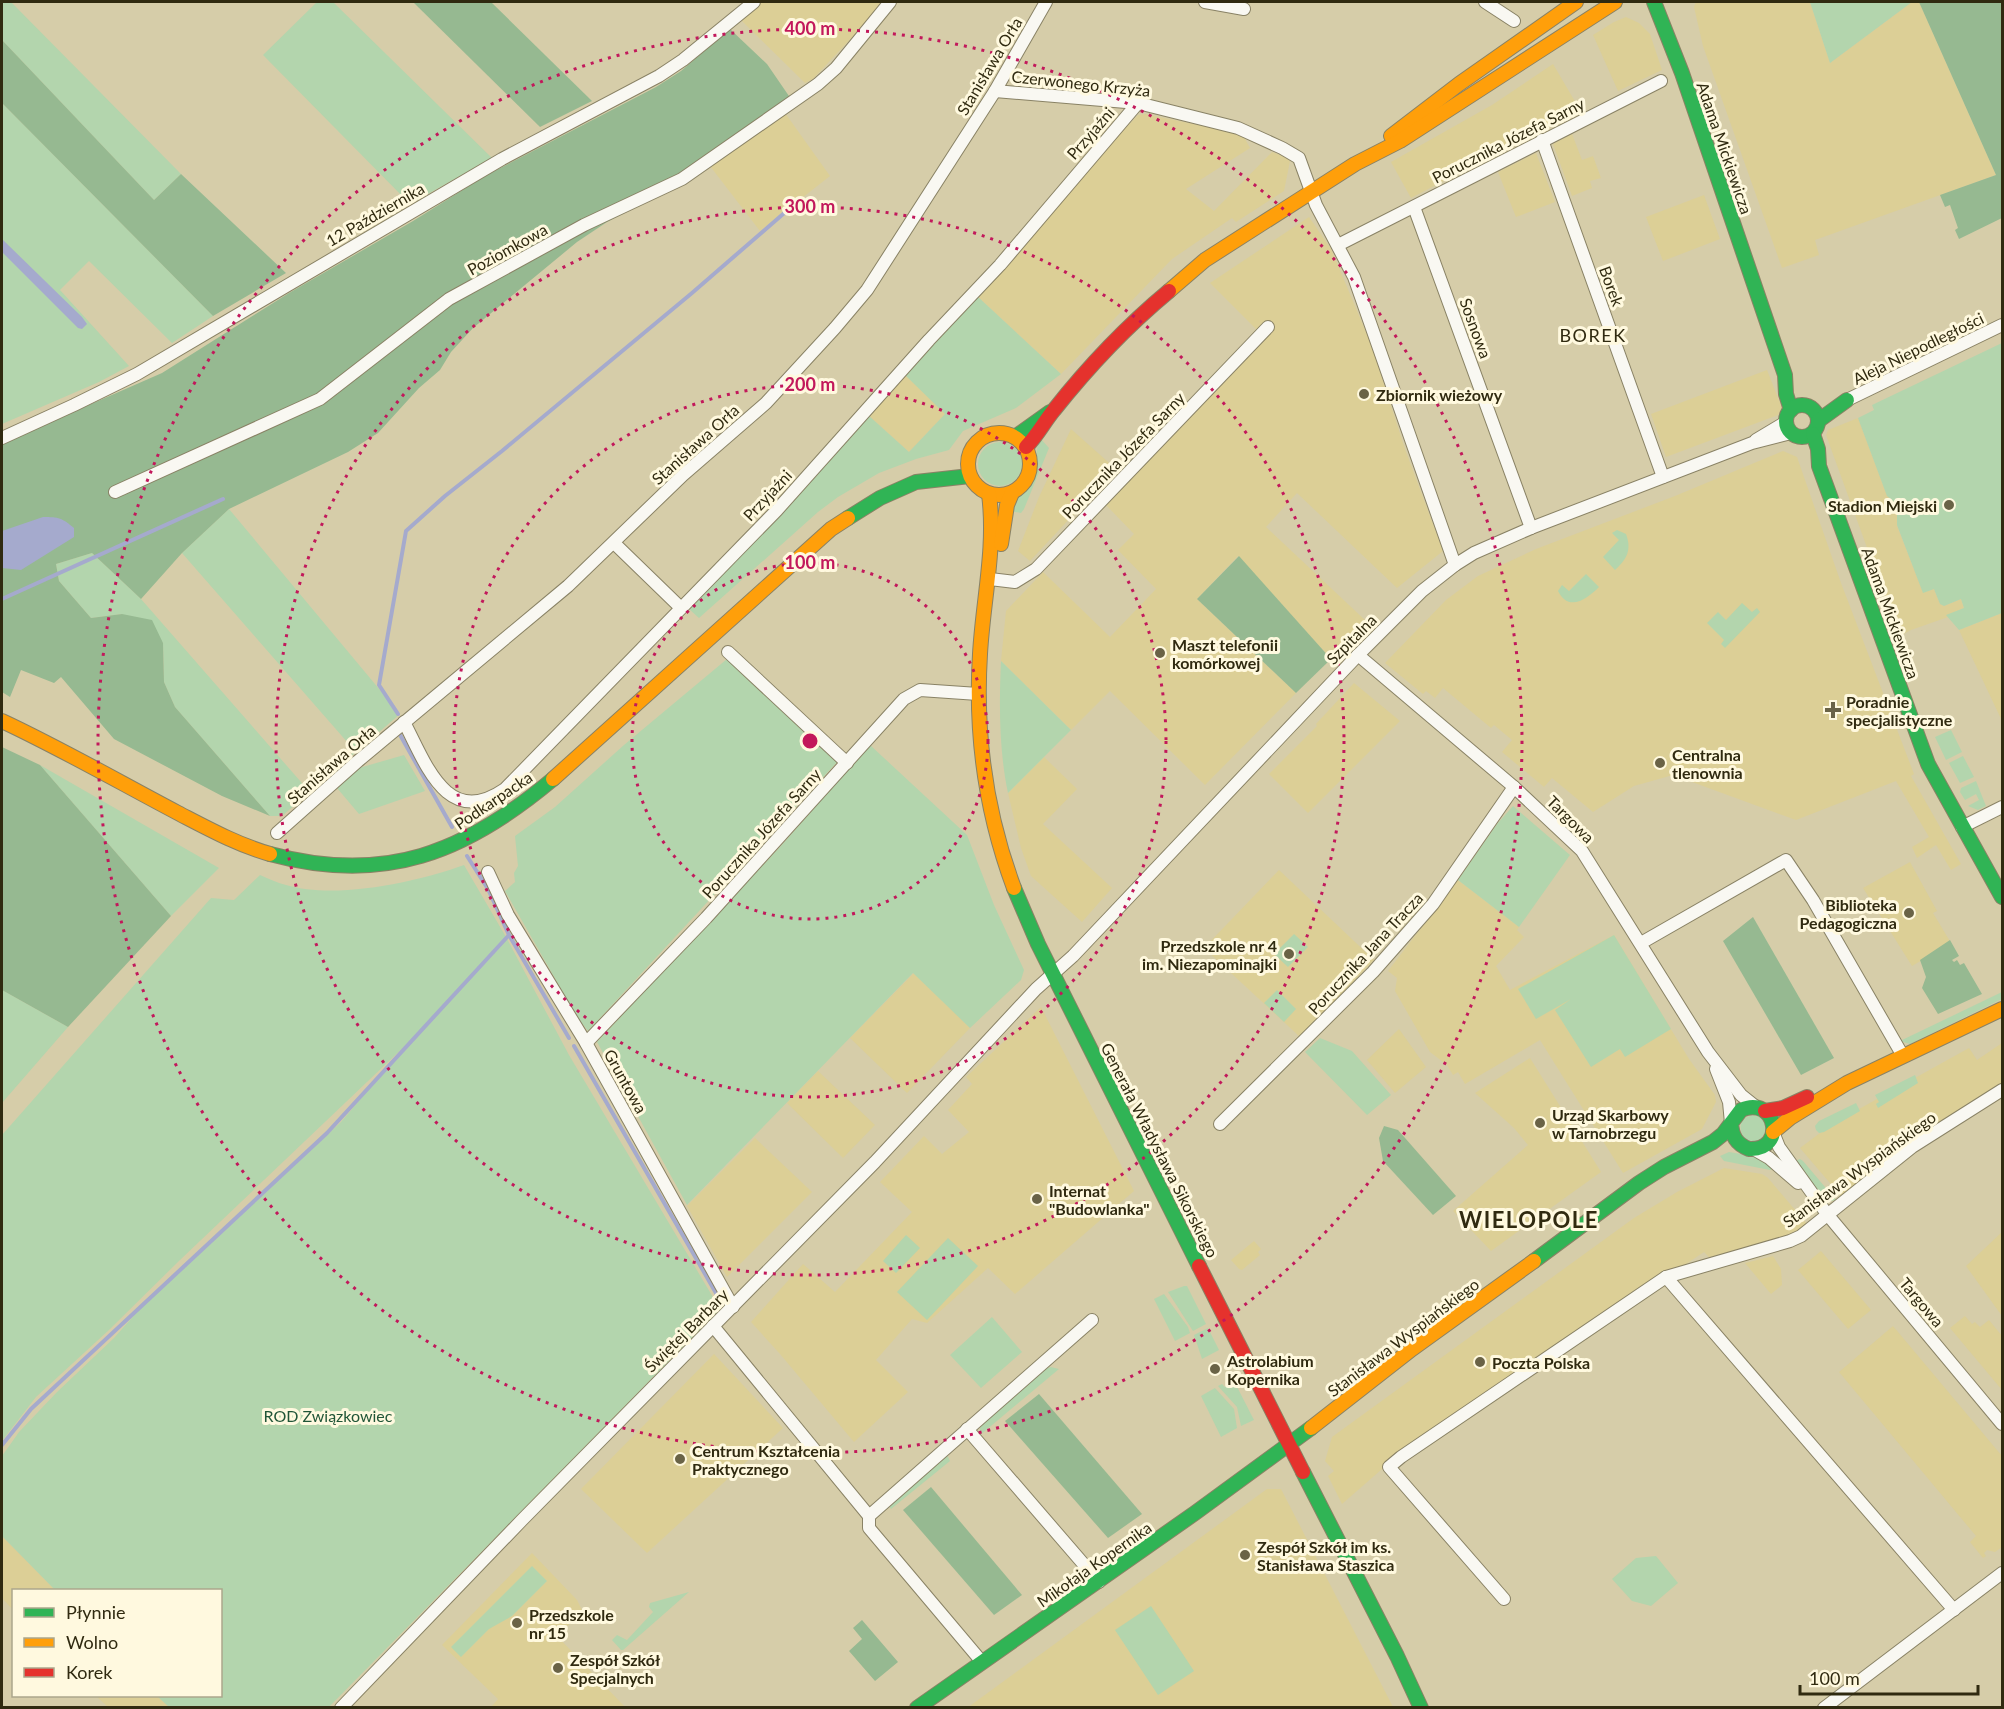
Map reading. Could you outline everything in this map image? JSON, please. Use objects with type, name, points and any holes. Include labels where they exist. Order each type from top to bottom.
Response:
[{"type":"street","name":"12 Października","points":[[2,438],[137,374],[502,159],[659,76],[683,60],[754,2]]},
{"type":"street","name":"Poziomkowa","points":[[115,492],[320,399],[449,299],[584,225],[682,179],[818,84],[836,68],[890,2]]},
{"type":"street","name":"Stanisława Orła","points":[[278,833],[404,722],[568,586],[682,475],[766,403],[835,328],[868,288],[995,91],[1046,2]]},
{"type":"street","points":[[1205,2],[1244,9]]},
{"type":"street","points":[[1485,2],[1514,21]]},
{"type":"street","points":[[1026,447],[1035,438],[1053,411],[1131,323],[1158,298],[1205,260],[1354,164],[1459,84],[1576,2]]},
{"type":"street","points":[[1354,164],[1400,141],[1615,2]]},
{"type":"street","name":"Adama Mickiewicza","points":[[1654,2],[1682,73],[1785,375],[1797,390],[1809,452],[1819,466],[1928,764],[2002,897]]},
{"type":"street","name":"Porucznika Józefa Sarny","points":[[1338,245],[1661,81]]},
{"type":"street","name":"Czerwonego Krzyża","points":[[995,91],[1138,103],[1238,128],[1299,158],[1307,176],[1310,192],[1354,277],[1455,565]]},
{"type":"street","name":"Przyjaźni","points":[[404,722],[433,779],[453,797],[470,802],[486,800],[512,782],[777,510],[929,340],[1000,265],[1138,103]]},
{"type":"street","name":"Borek","points":[[1542,140],[1663,477]]},
{"type":"street","name":"Sosnowa","points":[[1414,207],[1531,528]]},
{"type":"street","name":"Aleja Niepodległości","points":[[1802,422],[2002,325]]},
{"type":"street","name":"Porucznika Józefa Sarny","points":[[990,579],[1015,582],[1036,569],[1268,327]]},
{"type":"street","points":[[1015,437],[1041,417],[1053,411]]},
{"type":"street","name":"Szpitalna","points":[[1053,973],[1073,956],[1358,655],[1422,591],[1455,565],[1474,553],[1531,528],[1802,422]]},
{"type":"street","points":[[1005,433],[1015,437],[1026,447],[1030,457],[1030,468],[1028,478],[1021,486],[1012,493],[997,495],[981,490],[969,469],[970,452],[976,443],[984,436],[1005,433]]},
{"type":"street","name":"Podkarpacka","points":[[2,722],[59,749],[226,837],[265,852],[303,862],[344,866],[392,862],[428,855],[473,836],[537,792],[831,529],[880,498],[916,482],[929,479],[936,473],[969,469]]},
{"type":"street","name":"Generała Władysława Sikorskiego","points":[[990,579],[997,561],[1007,505],[1012,493]]},
{"type":"street","name":"Generała Władysława Sikorskiego","points":[[989,494],[994,524],[990,579],[983,614],[978,694],[982,764],[993,825],[1020,903],[1288,1445],[1421,1707]]},
{"type":"street","points":[[614,543],[681,608]]},
{"type":"street","points":[[728,652],[847,763]]},
{"type":"street","name":"Targowa","points":[[1358,655],[1514,787],[1582,851],[1708,1052],[1741,1095],[1761,1109]]},
{"type":"street","name":"Porucznika Józefa Sarny","points":[[586,1043],[706,918],[904,699],[920,690],[978,694]]},
{"type":"street","name":"Porucznika Jana Tracza","points":[[1220,1124],[1372,972],[1433,904],[1514,787]]},
{"type":"street","points":[[1962,827],[2002,807]]},
{"type":"street","points":[[1641,944],[1786,860],[1813,900],[1903,1056]]},
{"type":"street","name":"Gruntowa","points":[[488,872],[512,923],[586,1043],[733,1307]]},
{"type":"street","name":"Świętej Barbary","points":[[341,1707],[875,1162],[1035,989],[1053,973]]},
{"type":"street","points":[[1847,1083],[1826,1098],[1788,1119],[1773,1132],[1768,1143],[1755,1150],[1741,1147],[1732,1137],[1731,1123],[1736,1113],[1742,1109],[1783,1108],[1821,1091],[1847,1083],[2002,1009]]},
{"type":"street","name":"Targowa","points":[[1708,1052],[1728,1096],[1731,1123]]},
{"type":"street","name":"Stanisława Wyspiańskiego","points":[[1504,1599],[1389,1467],[1409,1451],[1666,1277],[1790,1241],[1814,1226],[1912,1147],[2002,1090]]},
{"type":"street","points":[[1761,1109],[1772,1119],[1773,1132]]},
{"type":"street","name":"Stanisława Wyspiańskiego","points":[[1288,1445],[1386,1368],[1568,1237],[1621,1195],[1664,1167],[1710,1144],[1722,1135],[1731,1123]]},
{"type":"street","name":"Targowa","points":[[1773,1132],[1779,1148],[1827,1214],[2002,1424]]},
{"type":"street","name":"Stanisława Wyspiańskiego","points":[[1568,1237],[1694,1163],[1725,1148],[1741,1147]]},
{"type":"street","name":"Targowa","points":[[1755,1150],[1769,1158],[1817,1200]]},
{"type":"street","points":[[1666,1277],[1954,1610]]},
{"type":"street","points":[[869,1516],[1092,1320]]},
{"type":"street","points":[[713,1326],[869,1516],[869,1528],[982,1662]]},
{"type":"street","points":[[966,1429],[1099,1582]]},
{"type":"street","name":"Mikołaja Kopernika","points":[[917,1707],[1099,1582],[1288,1445]]},
{"type":"street","points":[[1824,1707],[2002,1573]]},
{"type":"shaded area","points":[[761,2],[885,2],[813,79],[805,83],[741,20]]},
{"type":"shaded area","points":[[1696,2],[1810,2],[1830,63],[1912,2],[1919,2],[1996,175],[1815,240],[1819,255],[1782,268],[1703,46],[1694,7]]},
{"type":"shaded area","points":[[1626,17],[1639,23],[1650,34],[1662,70],[1618,91],[1593,35]]},
{"type":"shaded area","points":[[1553,64],[1580,110],[1411,198],[1391,162],[1492,105]]},
{"type":"shaded area","points":[[785,113],[830,176],[760,231],[710,166]]},
{"type":"shaded area","points":[[1145,114],[1233,132],[1244,137],[1250,148],[1186,189],[1214,211],[1272,152],[1290,161],[1284,191],[1236,222],[1232,218],[1172,259],[1061,374],[977,296],[1081,176],[1138,115]]},
{"type":"shaded area","points":[[1572,134],[1582,160],[1593,156],[1601,178],[1590,181],[1592,188],[1572,196],[1553,144]]},
{"type":"shaded area","points":[[1536,153],[1555,202],[1516,217],[1498,172]]},
{"type":"shaded area","points":[[1704,195],[1720,239],[1663,261],[1646,217]]},
{"type":"shaded area","points":[[1309,217],[1331,249],[1371,344],[1405,449],[1443,551],[1397,588],[1297,493],[1266,527],[1366,621],[1331,659],[1238,556],[1197,599],[1296,693],[1205,785],[1110,691],[1071,730],[1001,661],[1006,611],[1043,572],[1110,637],[1156,589],[1118,550],[1134,534],[1106,505],[1266,339],[1210,283]]},
{"type":"shaded area","points":[[1767,370],[1782,408],[1778,415],[1666,457],[1651,414]]},
{"type":"shaded area","points":[[905,375],[946,413],[909,452],[868,415]]},
{"type":"shaded area","points":[[1858,418],[1887,495],[1897,509],[1897,526],[1923,592],[1934,589],[1940,604],[1944,606],[1961,599],[1964,608],[1947,615],[1948,617],[1898,637],[1826,435],[1828,430]]},
{"type":"shaded area","points":[[1071,429],[1116,469],[1030,561],[1018,551],[1039,497]]},
{"type":"shaded area","points":[[1783,451],[1797,457],[1841,583],[1914,774],[1911,776],[1961,864],[1951,870],[1936,845],[1917,858],[1912,847],[1929,837],[1896,781],[1796,820],[1673,775],[1634,786],[1593,812],[1552,778],[1544,787],[1502,752],[1512,740],[1494,725],[1491,728],[1443,688],[1435,698],[1426,691],[1423,694],[1385,663],[1446,600],[1478,576],[1536,549],[1675,496]]},
{"type":"shaded area","points":[[2002,613],[2002,721],[1959,630]]},
{"type":"shaded area","points":[[1354,683],[1400,721],[1308,813],[1269,774],[1317,726],[1316,724]]},
{"type":"shaded area","points":[[1044,757],[1077,789],[1043,824],[1112,888],[1082,922],[1031,876],[1021,848],[1008,793]]},
{"type":"shaded area","points":[[1910,862],[1937,911],[1933,913],[1951,943],[1912,966],[1863,888]]},
{"type":"shaded area","name":"Przedszkole nr 4 im. Niezapominajki","points":[[1279,870],[1374,960],[1300,1037],[1204,948]]},
{"type":"shaded area","points":[[1458,880],[1519,927],[1517,930],[1524,937],[1496,966],[1510,990],[1614,935],[1689,1059],[1715,1095],[1716,1102],[1702,1129],[1623,1173],[1540,1040],[1465,1084],[1458,1072],[1453,1075],[1447,1065],[1430,1052],[1395,991],[1397,978],[1388,971]]},
{"type":"shaded area","points":[[914,973],[970,1028],[907,1093],[850,1038]]},
{"type":"shaded area","points":[[1041,1007],[1134,1191],[1015,1294],[988,1268],[927,1323],[912,1319],[876,1360],[908,1392],[854,1442],[751,1322],[803,1264],[835,1292],[912,1212],[880,1182],[924,1136],[942,1154],[969,1132],[948,1110],[972,1084],[966,1077]]},
{"type":"shaded area","points":[[1399,1029],[1426,1067],[1395,1093],[1367,1060]]},
{"type":"shaded area","points":[[2002,1043],[2002,1085],[1895,1153],[1841,1196],[1800,1148],[1832,1124],[1969,1048],[1977,1060]]},
{"type":"shaded area","points":[[1530,1058],[1601,1172],[1491,1251],[1453,1211],[1528,1145],[1514,1128],[1475,1093]]},
{"type":"shaded area","points":[[818,1071],[875,1125],[843,1158],[787,1103]]},
{"type":"shaded area","points":[[755,1138],[812,1192],[727,1277],[687,1206]]},
{"type":"shaded area","points":[[1724,1168],[1762,1174],[1768,1178],[1807,1224],[1791,1236],[1734,1252],[1709,1257],[1704,1252],[1389,1463],[1342,1504],[1328,1476],[1334,1471],[1325,1461],[1332,1437],[1634,1218],[1677,1192]]},
{"type":"shaded area","points":[[2002,1232],[2002,1316],[1966,1266]]},
{"type":"shaded area","points":[[1254,1241],[1261,1249],[1258,1252],[1260,1255],[1242,1270],[1239,1269],[1231,1260]]},
{"type":"shaded area","points":[[1821,1251],[1871,1310],[1848,1329],[1798,1270]]},
{"type":"shaded area","points":[[1773,1256],[1781,1269],[1782,1285],[1771,1294],[1745,1263]]},
{"type":"shaded area","points":[[1965,1316],[1972,1324],[1975,1322],[1980,1327],[1989,1320],[2002,1336],[2002,1390],[1950,1328]]},
{"type":"shaded area","points":[[1893,1326],[2002,1456],[2002,1547],[1995,1552],[1987,1550],[1983,1558],[1970,1542],[1976,1536],[1839,1372]]},
{"type":"shaded area","name":"Centrum Kształcenia Praktycznego","points":[[714,1354],[783,1428],[647,1553],[581,1489]]},
{"type":"shaded area","name":"Zespół Szkół im ks. Stanisława Staszica","points":[[1267,1489],[1281,1489],[1393,1707],[967,1708]]},
{"type":"shaded area","points":[[2,1536],[54,1589],[12,1589],[12,1609],[2,1598]]},
{"type":"shaded area","name":"Przedszkole nr 15","points":[[532,1553],[577,1600],[582,1610],[558,1637],[625,1707],[491,1707],[498,1699],[442,1645]]},
{"type":"shaded area","points":[[97,1697],[158,1697],[169,1707],[108,1707]]},
{"type":"green space","points":[[2,2],[11,2],[181,174],[154,200],[2,40]]},
{"type":"green space","points":[[317,2],[333,2],[492,158],[410,204],[263,55]]},
{"type":"green space","points":[[413,2],[491,2],[592,101],[540,127]]},
{"type":"green space","points":[[1810,2],[1912,2],[1830,63]]},
{"type":"green space","points":[[1919,2],[2002,2],[2002,218],[1959,239],[1955,230],[1958,228],[1950,205],[1945,207],[1940,195],[1996,175]]},
{"type":"green space","points":[[730,29],[767,64],[791,99],[675,187],[607,222],[577,242],[473,328],[451,352],[440,370],[419,388],[378,433],[348,452],[229,509],[182,553],[141,599],[92,553],[56,564],[59,581],[91,618],[122,614],[152,620],[163,643],[164,682],[175,707],[270,816],[222,796],[114,739],[61,677],[54,683],[21,670],[10,697],[2,692],[2,443],[162,373],[289,293],[485,176],[656,87],[681,71]]},
{"type":"green space","points":[[2,40],[154,200],[181,174],[286,273],[213,316],[2,103]]},
{"type":"green space","points":[[2,103],[213,316],[172,343],[89,261],[60,290],[129,366],[99,382],[2,424]]},
{"type":"green space","points":[[977,296],[1061,374],[1016,408],[963,431],[949,450],[879,473],[838,497],[818,512],[699,618],[689,609],[868,415],[909,452],[945,414],[905,375]]},
{"type":"green space","name":"Stadion Miejski","points":[[2002,343],[2002,613],[1959,630],[1946,615],[1964,608],[1961,599],[1944,606],[1940,604],[1934,589],[1923,593],[1897,525],[1897,509],[1887,496],[1858,418],[1874,410],[1872,405]]},
{"type":"green space","points":[[1041,439],[1049,448],[1024,509],[1021,513],[1010,511],[1018,496],[1032,483],[1037,448]]},
{"type":"green space","points":[[1000,442],[1015,449],[1022,464],[1015,479],[1000,486],[985,479],[978,464],[985,449]]},
{"type":"green space","points":[[229,509],[400,714],[282,816],[270,816],[175,707],[164,682],[163,643],[122,614],[91,618],[59,581],[56,564],[92,553],[141,599],[308,790],[355,751],[182,553]]},
{"type":"green space","points":[[1617,530],[1626,534],[1628,550],[1623,562],[1615,570],[1603,557],[1619,540],[1612,533]]},
{"type":"green space","points":[[1239,556],[1331,659],[1296,693],[1197,599]]},
{"type":"green space","points":[[1586,574],[1599,587],[1578,601],[1573,602],[1562,598],[1558,591],[1562,585],[1569,591]]},
{"type":"green space","points":[[1742,603],[1752,612],[1757,608],[1760,612],[1725,648],[1721,644],[1724,640],[1707,623],[1718,612],[1726,620]]},
{"type":"green space","points":[[727,659],[839,760],[588,1031],[577,1017],[505,891],[515,882],[514,873],[518,866],[515,836],[555,807],[624,745]]},
{"type":"green space","points":[[1001,661],[1071,730],[1008,793],[1000,727]]},
{"type":"green space","points":[[1951,730],[1962,752],[1946,760],[1935,737]]},
{"type":"green space","points":[[870,745],[967,835],[994,905],[1024,970],[1021,980],[970,1028],[913,973],[687,1205],[597,1042],[780,847]]},
{"type":"green space","points":[[2,747],[40,765],[171,916],[68,1027],[2,990]]},
{"type":"green space","points":[[404,755],[425,791],[359,814],[337,788],[359,768]]},
{"type":"green space","points":[[1963,756],[1974,777],[1960,783],[1949,763]]},
{"type":"green space","points":[[40,765],[219,868],[171,916]]},
{"type":"green space","points":[[1976,781],[1986,806],[1978,810],[1968,806],[1979,800],[1976,794],[1965,800],[1960,792],[1961,788]]},
{"type":"green space","points":[[1513,806],[1570,855],[1519,927],[1458,880],[1497,824]]},
{"type":"green space","name":"ROD Związkowiec","points":[[464,865],[506,937],[569,1055],[720,1309],[329,1707],[169,1707],[158,1697],[222,1697],[222,1589],[54,1589],[2,1536],[2,1456],[19,1432],[114,1338],[138,1311],[341,1122],[408,1043],[36,1397],[2,1441],[2,1135],[211,898],[234,900],[260,875],[283,884],[328,891],[400,883]]},
{"type":"green space","points":[[1753,917],[1834,1058],[1801,1075],[1723,941]]},
{"type":"green space","points":[[1294,934],[1308,947],[1288,967],[1274,954]]},
{"type":"green space","points":[[1614,935],[1671,1029],[1625,1057],[1620,1049],[1591,1067],[1555,1010],[1571,999],[1536,1019],[1518,989]]},
{"type":"green space","points":[[1950,940],[1959,956],[1952,960],[1954,962],[1957,960],[1960,965],[1964,963],[1982,994],[1938,1014],[1922,988],[1926,977],[1920,960]]},
{"type":"green space","points":[[2,990],[68,1027],[2,1103]]},
{"type":"green space","points":[[1277,990],[1296,1009],[1284,1022],[1264,1003]]},
{"type":"green space","points":[[2002,992],[2002,999],[1910,1044],[1900,1041]]},
{"type":"green space","points":[[1320,1038],[1352,1051],[1391,1095],[1367,1115],[1305,1052]]},
{"type":"green space","points":[[1915,1075],[1918,1083],[1878,1108],[1876,1104],[1879,1102],[1875,1095]]},
{"type":"green space","points":[[1856,1103],[1860,1111],[1824,1132],[1819,1133],[1816,1130],[1815,1126],[1819,1121]]},
{"type":"green space","points":[[1753,1115],[1762,1117],[1768,1129],[1758,1143],[1745,1140],[1741,1132],[1742,1121]]},
{"type":"green space","points":[[1384,1126],[1398,1130],[1456,1196],[1433,1215],[1383,1161],[1379,1138]]},
{"type":"green space","points":[[1729,1152],[1759,1157],[1775,1168],[1770,1170],[1724,1161],[1720,1156]]},
{"type":"green space","points":[[1800,1159],[1836,1200],[1830,1201],[1823,1198],[1795,1161]]},
{"type":"green space","points":[[906,1235],[920,1248],[896,1273],[883,1261]]},
{"type":"green space","points":[[948,1238],[978,1266],[927,1320],[897,1292]]},
{"type":"green space","points":[[1187,1286],[1206,1324],[1193,1331],[1168,1292]]},
{"type":"green space","points":[[1164,1294],[1190,1333],[1175,1341],[1154,1299]]},
{"type":"green space","points":[[992,1317],[1022,1352],[981,1388],[950,1355]]},
{"type":"green space","points":[[1208,1328],[1219,1350],[1202,1359],[1194,1335]]},
{"type":"green space","points":[[1051,1367],[1059,1369],[979,1436],[982,1422],[1044,1369]]},
{"type":"green space","points":[[1233,1379],[1254,1420],[1241,1426],[1237,1407],[1218,1386],[1222,1384],[1225,1387],[1229,1384],[1227,1382]]},
{"type":"green space","points":[[1215,1388],[1234,1409],[1237,1428],[1221,1437],[1201,1396]]},
{"type":"green space","points":[[1039,1394],[1142,1514],[1108,1538],[1005,1421]]},
{"type":"green space","points":[[947,1455],[950,1461],[891,1509],[889,1506]]},
{"type":"green space","points":[[931,1487],[1022,1595],[994,1615],[903,1510]]},
{"type":"green space","points":[[1656,1556],[1678,1583],[1651,1606],[1632,1601],[1612,1579],[1636,1558]]},
{"type":"green space","points":[[532,1566],[547,1581],[512,1616],[489,1629],[461,1657],[451,1647]]},
{"type":"green space","points":[[689,1592],[623,1650],[612,1640],[617,1635],[627,1640],[653,1612],[649,1607],[650,1603]]},
{"type":"green space","points":[[1151,1606],[1194,1671],[1158,1695],[1115,1630]]},
{"type":"green space","points":[[862,1620],[898,1662],[875,1681],[849,1651],[862,1639],[853,1628]]},
{"type":"water","points":[[2,239],[82,317],[87,324],[82,329],[78,328],[2,252]]},
{"type":"water","points":[[43,517],[57,518],[66,522],[74,528],[74,537],[21,570],[2,568],[2,531]]},
{"type":"waterway","points":[[398,714],[379,685],[406,531],[445,496],[692,293],[790,208]]},
{"type":"waterway","points":[[2,599],[223,499]]},
{"type":"waterway","points":[[399,733],[452,827]]},
{"type":"waterway","points":[[467,856],[488,889],[509,935],[569,1038]]},
{"type":"waterway","points":[[2,1445],[31,1409],[327,1133],[509,935]]},
{"type":"waterway","points":[[574,1046],[720,1300]]},
{"type":"traffic: fast","points":[[1654,2],[1682,73],[1785,375],[1786,394],[1791,410]]},
{"type":"traffic: fast","points":[[1818,421],[1847,400]]},
{"type":"traffic: fast","points":[[1802,405],[1813,410],[1818,421],[1813,432],[1802,437],[1791,432],[1786,421],[1791,410],[1802,405]]},
{"type":"traffic: fast","points":[[1015,437],[1050,412]]},
{"type":"traffic: fast","points":[[1813,434],[1818,449],[1819,466],[1928,764],[2002,897]]},
{"type":"traffic: fast","points":[[848,518],[880,498],[916,482],[970,476]]},
{"type":"traffic: fast","points":[[270,854],[311,863],[350,866],[386,863],[421,856],[455,843],[488,826],[553,779]]},
{"type":"traffic: fast","points":[[1014,888],[1038,944],[1199,1266]]},
{"type":"traffic: fast","points":[[1534,1261],[1639,1183],[1664,1167],[1713,1142],[1723,1134],[1741,1110],[1753,1107],[1762,1110],[1773,1124],[1773,1133],[1769,1142],[1761,1147],[1749,1149],[1736,1139],[1732,1132],[1732,1128],[1731,1123]]},
{"type":"traffic: fast","points":[[917,1708],[1195,1513],[1311,1428]]},
{"type":"traffic: fast","points":[[1303,1472],[1421,1708]]},
{"type":"traffic: slow","points":[[1391,136],[1459,84],[1576,2]]},
{"type":"traffic: slow","points":[[1169,291],[1205,260],[1355,164],[1400,141],[1615,2]]},
{"type":"traffic: slow","points":[[993,433],[1005,433],[1021,442],[1028,452],[1030,464],[1028,476],[1021,486],[1005,495],[993,495],[982,490],[973,481],[968,470],[968,458],[973,447],[982,438],[993,433]]},
{"type":"traffic: slow","points":[[1001,544],[1007,505],[1012,493]]},
{"type":"traffic: slow","points":[[989,494],[991,534],[980,654],[979,713],[990,802],[1004,860],[1014,888]]},
{"type":"traffic: slow","points":[[553,779],[831,529],[848,518]]},
{"type":"traffic: slow","points":[[2,721],[211,830],[270,854]]},
{"type":"traffic: slow","points":[[1773,1132],[1790,1118],[1847,1083],[2002,1009]]},
{"type":"traffic: slow","points":[[1311,1428],[1412,1349],[1534,1261]]},
{"type":"traffic: jam","points":[[1026,447],[1080,378],[1138,318],[1169,291]]},
{"type":"traffic: jam","points":[[1765,1111],[1783,1108],[1807,1097]]},
{"type":"traffic: jam","points":[[1199,1266],[1303,1472]]},
{"type":"place","name":"Zbiornik wieżowy","points":[[1364,394]]},
{"type":"place","name":"Stadion Miejski","points":[[1949,505]]},
{"type":"place","name":"Maszt telefonii komórkowej","points":[[1160,653]]},
{"type":"place","name":"Poradnie specjalistyczne","points":[[1833,710]]},
{"type":"place","name":"Centralna tlenownia","points":[[1660,763]]},
{"type":"place","name":"Biblioteka Pedagogiczna","points":[[1909,913]]},
{"type":"place","name":"Przedszkole nr 4 im. Niezapominajki","points":[[1289,954]]},
{"type":"place","name":"Urząd Skarbowy w Tarnobrzegu","points":[[1540,1123]]},
{"type":"place","name":"Internat \"Budowlanka\"","points":[[1037,1199]]},
{"type":"place","name":"Poczta Polska","points":[[1480,1362]]},
{"type":"place","name":"Astrolabium Kopernika","points":[[1215,1369]]},
{"type":"place","name":"Centrum Kształcenia Praktycznego","points":[[680,1459]]},
{"type":"place","name":"Zespół Szkół im ks. Stanisława Staszica","points":[[1245,1555]]},
{"type":"place","name":"Przedszkole nr 15","points":[[517,1623]]},
{"type":"place","name":"Zespół Szkół Specjalnych","points":[[558,1668]]},
{"type":"district","name":"BOREK","points":[[1593,335]]},
{"type":"district","name":"WIELOPOLE","points":[[1529,1219]]}]
